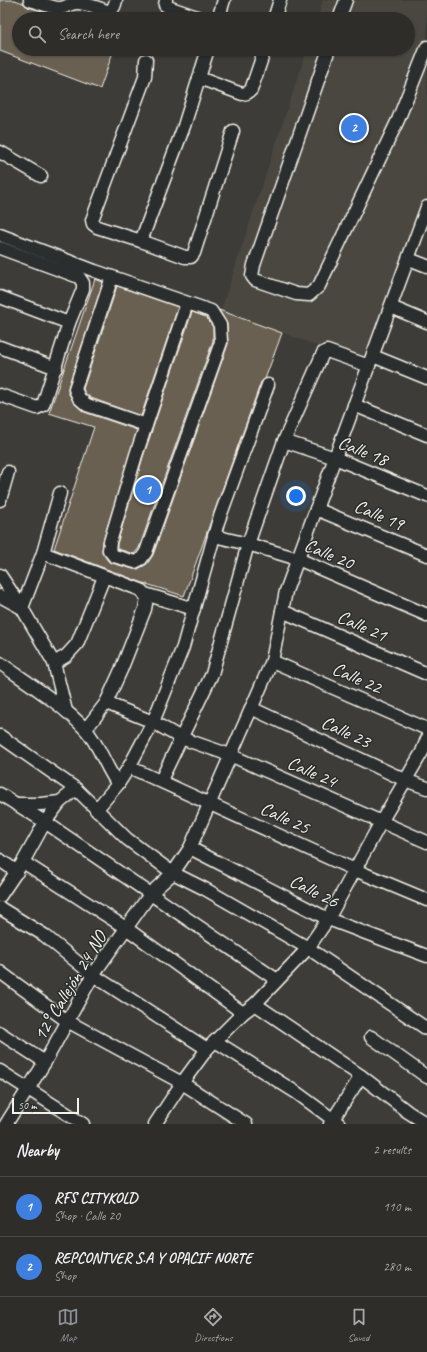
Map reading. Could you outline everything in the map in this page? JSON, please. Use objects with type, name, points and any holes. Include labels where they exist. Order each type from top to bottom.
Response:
[{"type":"street","points":[[30,0],[56,8],[62,8],[70,4],[85,2],[109,12],[113,10],[116,0]]},
{"type":"street","points":[[166,0],[165,5],[183,12]]},
{"type":"street","points":[[220,12],[224,0]]},
{"type":"street","points":[[276,12],[280,0]]},
{"type":"street","points":[[342,12],[346,0]]},
{"type":"street","points":[[327,56],[254,265],[252,276],[255,280],[296,294],[309,295],[319,286],[398,120],[427,47]]},
{"type":"street","points":[[141,241],[184,126],[206,56]]},
{"type":"street","points":[[199,78],[242,94],[247,93],[250,90],[262,56]]},
{"type":"street","points":[[146,60],[145,77],[92,220],[93,224],[97,227],[185,257],[190,257],[194,254],[234,132]]},
{"type":"street","points":[[0,152],[41,176]]},
{"type":"street","name":"12° Callejón 24 NO","points":[[6,1124],[46,1062],[93,975],[151,893],[173,873],[190,848],[272,661],[286,591],[427,208]]},
{"type":"street","points":[[0,235],[112,277],[211,311],[220,325],[221,342],[146,552],[142,559],[135,562],[114,556],[109,550],[118,513],[187,303]]},
{"type":"street","points":[[0,248],[78,278],[83,283],[83,289],[70,323],[43,405],[37,408],[0,395]]},
{"type":"street","points":[[409,259],[427,266]]},
{"type":"street","points":[[112,277],[75,389],[79,398],[87,405],[146,425]]},
{"type":"street","points":[[0,297],[70,323]]},
{"type":"street","points":[[391,306],[427,322]]},
{"type":"street","points":[[0,347],[56,368]]},
{"type":"street","points":[[161,780],[212,674],[248,544],[284,441],[323,353],[327,351],[371,361],[427,378]]},
{"type":"street","points":[[96,810],[118,784],[129,767],[153,722],[183,647],[218,522],[268,385]]},
{"type":"street","points":[[354,405],[427,435]]},
{"type":"street","name":"Calle 18","points":[[284,441],[335,458],[427,496]]},
{"type":"street","points":[[0,500],[8,472]]},
{"type":"street","points":[[22,608],[43,553],[60,493]]},
{"type":"street","name":"Calle 19","points":[[316,508],[427,555]]},
{"type":"street","name":"Calle 20","points":[[214,536],[248,544],[298,559],[427,615]]},
{"type":"street","points":[[43,553],[141,590],[145,594],[194,609]]},
{"type":"street","points":[[0,575],[22,608],[54,663],[66,711]]},
{"type":"street","points":[[54,663],[66,656],[77,644],[104,577]]},
{"type":"street","points":[[86,729],[106,703],[121,670],[144,612],[147,598],[145,594]]},
{"type":"street","points":[[0,596],[22,608]]},
{"type":"street","name":"Calle 21","points":[[282,611],[427,674]]},
{"type":"street","name":"Calle 22","points":[[272,661],[427,729]]},
{"type":"street","points":[[0,664],[66,711],[86,729],[118,784]]},
{"type":"street","name":"Calle 24","points":[[106,703],[153,722],[182,738],[230,755],[427,842]]},
{"type":"street","name":"Calle 23","points":[[251,708],[406,780],[427,788]]},
{"type":"street","points":[[0,736],[76,789],[126,839],[173,873],[205,889],[308,948],[427,1029]]},
{"type":"street","points":[[155,1124],[182,1083],[211,1045],[254,1004],[308,948],[328,919],[381,822],[422,752],[427,739]]},
{"type":"street","name":"Calle 25","points":[[129,767],[161,780],[355,870],[427,900]]},
{"type":"street","points":[[0,896],[20,867],[45,822],[60,802],[76,789]]},
{"type":"street","points":[[0,794],[45,822],[151,893],[277,980]]},
{"type":"street","points":[[16,804],[60,802]]},
{"type":"street","name":"Calle 26","points":[[190,848],[328,919],[427,956]]},
{"type":"street","points":[[0,860],[20,867],[126,928],[243,1013]]},
{"type":"street","points":[[0,908],[44,936],[93,975],[211,1045],[298,1093],[334,1122],[361,1076]]},
{"type":"street","points":[[0,972],[67,1021],[182,1083],[246,1124]]},
{"type":"street","points":[[254,1004],[361,1076],[408,1112],[427,1124]]},
{"type":"street","points":[[0,1033],[46,1062]]},
{"type":"street","points":[[371,1037],[427,1076]]},
{"type":"street","points":[[0,1071],[83,1124]]},
{"type":"shaded area","points":[[323,0],[427,0],[427,207],[369,365],[221,310],[305,56],[415,56],[415,12],[319,12]]},
{"type":"building","points":[[0,0],[15,0],[28,7],[45,12],[12,12],[12,56],[0,51]]},
{"type":"building","points":[[13,56],[112,56],[100,89]]},
{"type":"building","points":[[95,279],[103,282],[68,387],[68,392],[74,403],[84,412],[137,430],[103,541],[102,552],[108,561],[112,563],[138,569],[147,564],[153,555],[228,344],[227,324],[219,310],[282,333],[265,379],[261,382],[184,596],[143,583],[54,549],[94,427],[49,413]]},
{"type":"building","points":[[117,286],[178,307],[141,416],[91,398],[83,389]]},
{"type":"building","points":[[192,312],[206,317],[213,327],[213,341],[139,548],[134,554],[118,549],[117,544],[143,457]]},
{"type":"place","name":"REPCONTVER S.A Y OPACIF NORTE","points":[[354,128]]},
{"type":"place","name":"RFS CITYKOLD","points":[[148,490]]}]
